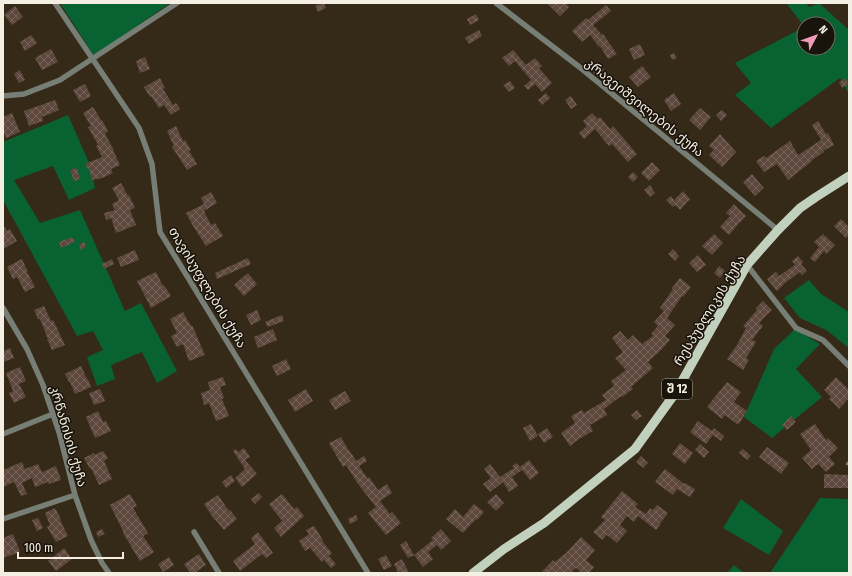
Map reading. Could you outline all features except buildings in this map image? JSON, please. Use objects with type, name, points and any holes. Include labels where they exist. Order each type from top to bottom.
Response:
[{"type":"main road","name":"რესპუბლიკის ქუჩა","points":[[473,573],[504,549],[544,523],[635,449],[676,392],[747,265],[800,208],[849,176]]},
{"type":"street","name":"თავისუფლების ქუჩა","points":[[55,3],[139,128],[152,164],[160,232],[368,573]]},
{"type":"street","points":[[3,96],[24,94],[60,80],[177,3]]},
{"type":"street","name":"კრავეიშვილების ქუჩა","points":[[496,3],[582,69],[778,230]]},
{"type":"street","points":[[747,265],[796,328],[823,340],[849,366]]},
{"type":"street","name":"კრწანისის ქუჩა","points":[[3,308],[27,348],[43,385],[59,432],[75,495],[91,540],[102,563],[109,573]]},
{"type":"street","points":[[3,434],[53,414]]},
{"type":"street","points":[[3,519],[75,495]]},
{"type":"street","points":[[194,532],[219,573]]},
{"type":"green space","points":[[60,3],[170,3],[94,56]]},
{"type":"green space","points":[[786,3],[806,3],[809,7],[819,3],[833,16],[796,16]]},
{"type":"green space","points":[[836,18],[849,30],[849,94],[840,78],[771,128],[735,95],[751,83],[735,63],[796,31],[796,56],[836,56]]},
{"type":"green space","points":[[68,115],[90,165],[95,188],[69,200],[53,166],[14,180],[40,223],[80,210],[125,311],[141,303],[177,371],[157,383],[142,352],[111,365],[115,379],[97,386],[87,357],[103,350],[93,331],[77,336],[3,200],[3,142]]},
{"type":"green space","points":[[809,280],[821,294],[849,312],[849,348],[826,330],[800,318],[784,298]]},
{"type":"green space","points":[[795,329],[820,344],[796,369],[822,397],[772,438],[744,417],[774,349]]},
{"type":"green space","points":[[820,498],[849,499],[849,573],[770,573]]},
{"type":"green space","points":[[741,499],[783,531],[769,555],[723,528]]},
{"type":"green space","points":[[734,565],[744,573],[727,573]]}]
